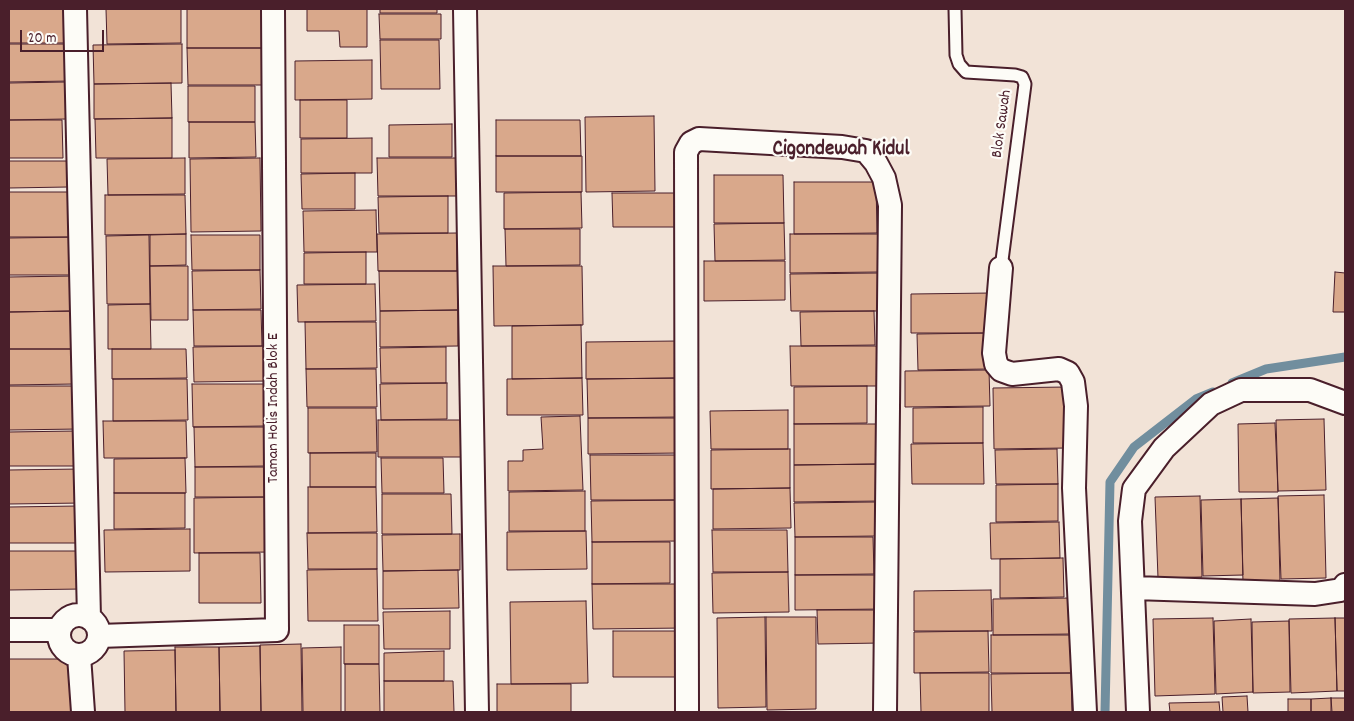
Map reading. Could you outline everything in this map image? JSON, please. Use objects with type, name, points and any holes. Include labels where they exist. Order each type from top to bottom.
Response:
[{"type":"street","points":[[75,9],[94,627],[93,650],[79,656],[67,652],[60,642],[59,630],[66,620],[72,617],[77,615],[94,627]]},
{"type":"street","name":"Taman Holis Indah Blok E","points":[[94,627],[277,630],[273,9]]},
{"type":"street","points":[[465,9],[476,712]]},
{"type":"street","points":[[687,712],[686,152],[691,144],[699,140],[842,147],[866,151],[876,163],[884,178],[890,204],[885,712]]},
{"type":"street","points":[[1001,268],[994,353],[996,364],[1001,370],[1012,374],[1059,369],[1068,372],[1073,382],[1076,406],[1074,488],[1085,712]]},
{"type":"street","points":[[1138,712],[1130,521],[1134,489],[1164,448],[1211,404],[1242,390],[1310,390],[1345,403]]},
{"type":"street","points":[[1134,588],[1315,594],[1341,590],[1345,585]]},
{"type":"street","points":[[9,630],[59,630]]},
{"type":"street","points":[[79,656],[83,712]]},
{"type":"lane","name":"Blok Sawah","points":[[955,9],[956,55],[959,64],[966,72],[1015,75],[1022,77],[1025,84],[1001,268]]},
{"type":"building","points":[[9,9],[70,9],[71,43],[9,43]]},
{"type":"building","points":[[106,9],[181,9],[181,43],[107,44]]},
{"type":"building","points":[[187,9],[264,9],[264,48],[187,48]]},
{"type":"building","points":[[307,9],[367,9],[367,47],[340,47],[339,31],[307,31]]},
{"type":"building","points":[[380,9],[437,9],[437,13],[380,13]]},
{"type":"building","points":[[379,14],[441,14],[441,39],[380,39]]},
{"type":"building","points":[[380,40],[439,40],[440,89],[381,89]]},
{"type":"building","points":[[9,44],[71,44],[71,81],[9,82]]},
{"type":"building","points":[[182,44],[182,83],[94,84],[93,45]]},
{"type":"building","points":[[187,48],[264,48],[265,85],[188,85]]},
{"type":"building","points":[[372,60],[372,99],[295,100],[295,61]]},
{"type":"building","points":[[66,82],[66,119],[9,120],[9,83]]},
{"type":"building","points":[[171,83],[172,118],[94,119],[94,84]]},
{"type":"building","points":[[188,86],[255,86],[255,122],[188,122]]},
{"type":"building","points":[[300,100],[347,100],[347,138],[300,138]]},
{"type":"building","points":[[654,116],[655,191],[586,192],[585,117]]},
{"type":"building","points":[[172,118],[172,158],[96,158],[95,119]]},
{"type":"building","points":[[9,120],[62,120],[63,158],[9,158]]},
{"type":"building","points":[[496,120],[580,120],[581,156],[496,156]]},
{"type":"building","points":[[189,122],[255,122],[256,157],[189,158]]},
{"type":"building","points":[[452,124],[452,157],[389,157],[389,125]]},
{"type":"building","points":[[372,138],[372,173],[301,173],[301,139]]},
{"type":"building","points":[[496,156],[582,156],[582,192],[496,192]]},
{"type":"building","points":[[185,158],[185,194],[108,195],[107,159]]},
{"type":"building","points":[[260,158],[261,231],[191,232],[190,159]]},
{"type":"building","points":[[377,158],[457,158],[457,196],[378,196]]},
{"type":"building","points":[[9,161],[67,161],[68,187],[9,188]]},
{"type":"building","points":[[355,173],[355,209],[302,209],[301,174]]},
{"type":"building","points":[[714,175],[783,175],[784,223],[714,223]]},
{"type":"building","points":[[794,182],[876,182],[877,233],[794,234]]},
{"type":"building","points":[[9,192],[79,192],[80,237],[9,237]]},
{"type":"building","points":[[581,192],[582,228],[504,229],[504,193]]},
{"type":"building","points":[[612,193],[676,193],[676,227],[613,227]]},
{"type":"building","points":[[105,195],[185,195],[186,234],[105,235]]},
{"type":"building","points":[[448,196],[448,233],[379,233],[378,197]]},
{"type":"building","points":[[376,210],[377,252],[304,252],[303,211]]},
{"type":"building","points":[[784,223],[785,260],[715,261],[714,224]]},
{"type":"building","points":[[505,229],[580,229],[580,265],[506,266]]},
{"type":"building","points":[[457,233],[457,271],[378,271],[377,234]]},
{"type":"building","points":[[186,234],[186,265],[150,266],[150,235]]},
{"type":"building","points":[[790,234],[880,234],[880,272],[790,273]]},
{"type":"building","points":[[149,235],[150,304],[107,304],[106,236]]},
{"type":"building","points":[[191,235],[260,235],[260,270],[192,270]]},
{"type":"building","points":[[80,237],[80,275],[9,275],[9,238]]},
{"type":"building","points":[[366,252],[366,284],[304,284],[304,253]]},
{"type":"building","points":[[704,261],[785,261],[785,300],[704,301]]},
{"type":"building","points":[[150,266],[188,266],[188,320],[151,320]]},
{"type":"building","points":[[493,266],[582,266],[583,325],[494,326]]},
{"type":"building","points":[[260,270],[261,309],[193,310],[192,271]]},
{"type":"building","points":[[379,271],[458,271],[458,310],[380,311]]},
{"type":"building","points":[[1335,272],[1345,273],[1345,312],[1333,312]]},
{"type":"building","points":[[879,273],[880,311],[791,311],[790,274]]},
{"type":"building","points":[[74,276],[74,311],[9,312],[9,277]]},
{"type":"building","points":[[375,284],[376,321],[298,322],[297,285]]},
{"type":"building","points":[[992,293],[992,333],[911,333],[911,294]]},
{"type":"building","points":[[150,304],[151,349],[108,349],[108,305]]},
{"type":"building","points":[[193,310],[261,310],[262,346],[194,346]]},
{"type":"building","points":[[458,310],[458,346],[380,347],[380,311]]},
{"type":"building","points":[[74,311],[74,349],[9,349],[9,312]]},
{"type":"building","points":[[874,311],[875,345],[801,346],[800,312]]},
{"type":"building","points":[[305,322],[376,322],[377,368],[306,369]]},
{"type":"building","points":[[581,325],[582,378],[512,379],[512,326]]},
{"type":"building","points":[[988,333],[989,369],[918,370],[917,334]]},
{"type":"building","points":[[678,341],[679,378],[586,379],[586,342]]},
{"type":"building","points":[[268,346],[268,381],[194,382],[193,347]]},
{"type":"building","points":[[790,346],[879,346],[880,386],[791,386]]},
{"type":"building","points":[[446,347],[446,383],[381,383],[380,348]]},
{"type":"building","points":[[9,349],[75,349],[75,384],[9,385]]},
{"type":"building","points":[[112,349],[186,349],[187,378],[112,379]]},
{"type":"building","points":[[306,369],[376,369],[377,407],[307,407]]},
{"type":"building","points":[[989,370],[990,406],[905,407],[905,371]]},
{"type":"building","points":[[582,378],[583,415],[507,415],[507,379]]},
{"type":"building","points":[[679,378],[679,418],[588,418],[587,379]]},
{"type":"building","points":[[113,379],[187,379],[188,420],[113,421]]},
{"type":"building","points":[[447,383],[447,419],[381,420],[380,384]]},
{"type":"building","points":[[192,384],[264,384],[265,426],[193,427]]},
{"type":"building","points":[[9,386],[78,386],[79,429],[9,430]]},
{"type":"building","points":[[867,386],[867,423],[794,424],[794,387]]},
{"type":"building","points":[[1067,387],[1067,448],[994,449],[993,388]]},
{"type":"building","points":[[983,407],[983,443],[913,443],[913,408]]},
{"type":"building","points":[[308,408],[376,408],[377,452],[308,453]]},
{"type":"building","points":[[788,410],[788,449],[711,449],[710,411]]},
{"type":"building","points":[[580,416],[583,490],[508,491],[508,461],[523,461],[523,450],[543,449],[541,417]]},
{"type":"building","points":[[681,417],[681,453],[588,454],[588,418]]},
{"type":"building","points":[[1324,419],[1326,490],[1278,491],[1276,420]]},
{"type":"building","points":[[378,420],[461,420],[462,457],[378,457]]},
{"type":"building","points":[[103,421],[186,421],[187,458],[104,458]]},
{"type":"building","points":[[1275,423],[1278,492],[1239,492],[1238,424]]},
{"type":"building","points":[[794,424],[878,424],[879,464],[794,465]]},
{"type":"building","points":[[194,427],[265,427],[266,466],[195,467]]},
{"type":"building","points":[[77,431],[78,466],[9,466],[9,432]]},
{"type":"building","points":[[983,443],[984,484],[912,484],[911,444]]},
{"type":"building","points":[[790,449],[790,488],[711,489],[711,450]]},
{"type":"building","points":[[1057,449],[1058,484],[996,484],[995,450]]},
{"type":"building","points":[[310,453],[376,453],[376,487],[310,487]]},
{"type":"building","points":[[590,455],[679,455],[679,500],[591,500]]},
{"type":"building","points":[[185,458],[186,493],[114,493],[114,459]]},
{"type":"building","points":[[381,458],[443,458],[444,493],[382,493]]},
{"type":"building","points":[[882,464],[882,501],[794,502],[794,465]]},
{"type":"building","points":[[195,467],[266,467],[266,497],[195,497]]},
{"type":"building","points":[[81,469],[82,503],[9,504],[9,470]]},
{"type":"building","points":[[1058,484],[1058,521],[996,522],[996,485]]},
{"type":"building","points":[[308,487],[376,487],[377,532],[308,533]]},
{"type":"building","points":[[790,488],[791,528],[713,529],[713,489]]},
{"type":"building","points":[[585,491],[585,531],[509,531],[509,492]]},
{"type":"building","points":[[114,493],[185,493],[185,528],[114,529]]},
{"type":"building","points":[[382,494],[451,494],[452,534],[382,534]]},
{"type":"building","points":[[1324,495],[1326,578],[1281,579],[1278,496]]},
{"type":"building","points":[[1200,496],[1202,577],[1158,578],[1155,497]]},
{"type":"building","points":[[269,497],[270,552],[194,553],[194,498]]},
{"type":"building","points":[[1278,498],[1280,582],[1243,583],[1241,499]]},
{"type":"building","points":[[1241,499],[1243,575],[1203,576],[1201,500]]},
{"type":"building","points":[[678,500],[678,541],[592,542],[591,501]]},
{"type":"building","points":[[875,502],[876,536],[795,537],[794,503]]},
{"type":"building","points":[[79,506],[80,543],[9,543],[9,507]]},
{"type":"building","points":[[1059,522],[1060,558],[991,559],[990,523]]},
{"type":"building","points":[[190,529],[190,571],[105,572],[104,530]]},
{"type":"building","points":[[712,530],[787,530],[788,572],[713,572]]},
{"type":"building","points":[[586,531],[587,569],[507,570],[507,532]]},
{"type":"building","points":[[307,533],[377,533],[377,569],[308,569]]},
{"type":"building","points":[[460,534],[460,570],[383,571],[382,535]]},
{"type":"building","points":[[795,537],[873,537],[874,574],[795,575]]},
{"type":"building","points":[[592,542],[670,542],[670,583],[592,584]]},
{"type":"building","points":[[9,551],[82,551],[82,589],[9,590]]},
{"type":"building","points":[[199,553],[260,553],[261,603],[199,603]]},
{"type":"building","points":[[1063,558],[1064,597],[1000,598],[1000,559]]},
{"type":"building","points":[[377,569],[378,621],[308,621],[307,570]]},
{"type":"building","points":[[458,570],[459,608],[383,609],[383,571]]},
{"type":"building","points":[[788,572],[789,612],[713,613],[712,573]]},
{"type":"building","points":[[795,575],[883,575],[883,609],[795,610]]},
{"type":"building","points":[[592,584],[684,584],[685,628],[593,629]]},
{"type":"building","points":[[991,590],[992,631],[914,631],[914,591]]},
{"type":"building","points":[[1072,598],[1072,634],[993,635],[993,599]]},
{"type":"building","points":[[586,601],[588,683],[511,684],[510,602]]},
{"type":"building","points":[[817,610],[881,610],[881,643],[818,644]]},
{"type":"building","points":[[450,611],[450,649],[384,649],[383,612]]},
{"type":"building","points":[[765,617],[766,707],[718,708],[717,618]]},
{"type":"building","points":[[766,617],[816,617],[816,709],[767,710]]},
{"type":"building","points":[[1213,618],[1215,694],[1155,696],[1153,619]]},
{"type":"building","points":[[1335,618],[1337,691],[1291,693],[1289,619]]},
{"type":"building","points":[[1335,618],[1345,618],[1345,691],[1337,691]]},
{"type":"building","points":[[1251,619],[1253,692],[1216,694],[1214,621]]},
{"type":"building","points":[[1289,621],[1290,692],[1253,693],[1252,622]]},
{"type":"building","points":[[344,625],[379,625],[379,664],[344,664]]},
{"type":"building","points":[[613,631],[684,631],[684,677],[613,677]]},
{"type":"building","points":[[988,631],[989,672],[914,673],[914,632]]},
{"type":"building","points":[[991,635],[1071,635],[1072,673],[991,673]]},
{"type":"building","points":[[301,644],[302,712],[261,712],[260,645]]},
{"type":"building","points":[[260,646],[261,712],[220,712],[219,647]]},
{"type":"building","points":[[175,647],[219,647],[220,712],[176,712]]},
{"type":"building","points":[[341,647],[341,712],[303,712],[302,648]]},
{"type":"building","points":[[175,650],[176,712],[125,712],[124,651]]},
{"type":"building","points":[[444,651],[444,681],[384,681],[384,653]]},
{"type":"building","points":[[9,659],[73,659],[73,712],[9,712]]},
{"type":"building","points":[[345,664],[379,664],[380,712],[345,712]]},
{"type":"building","points":[[920,673],[989,673],[989,712],[921,712]]},
{"type":"building","points":[[1071,673],[1072,712],[992,712],[991,674]]},
{"type":"building","points":[[384,681],[453,681],[454,712],[384,712]]},
{"type":"building","points":[[497,684],[571,684],[571,712],[497,712]]},
{"type":"building","points":[[1247,696],[1248,712],[1223,712],[1222,697]]},
{"type":"building","points":[[1331,698],[1331,712],[1311,712],[1311,699]]},
{"type":"building","points":[[1331,698],[1345,698],[1345,712],[1332,712]]},
{"type":"building","points":[[1288,699],[1311,699],[1311,712],[1288,712]]},
{"type":"building","points":[[1219,702],[1220,712],[1170,712],[1169,703]]},
{"type":"waterway","points":[[1232,383],[1266,369],[1345,357]]},
{"type":"waterway","points":[[1105,712],[1110,482],[1134,447],[1196,399],[1213,392]]},
{"type":"district","name":"Cigondewah Kidul","points":[[841,151]]}]
